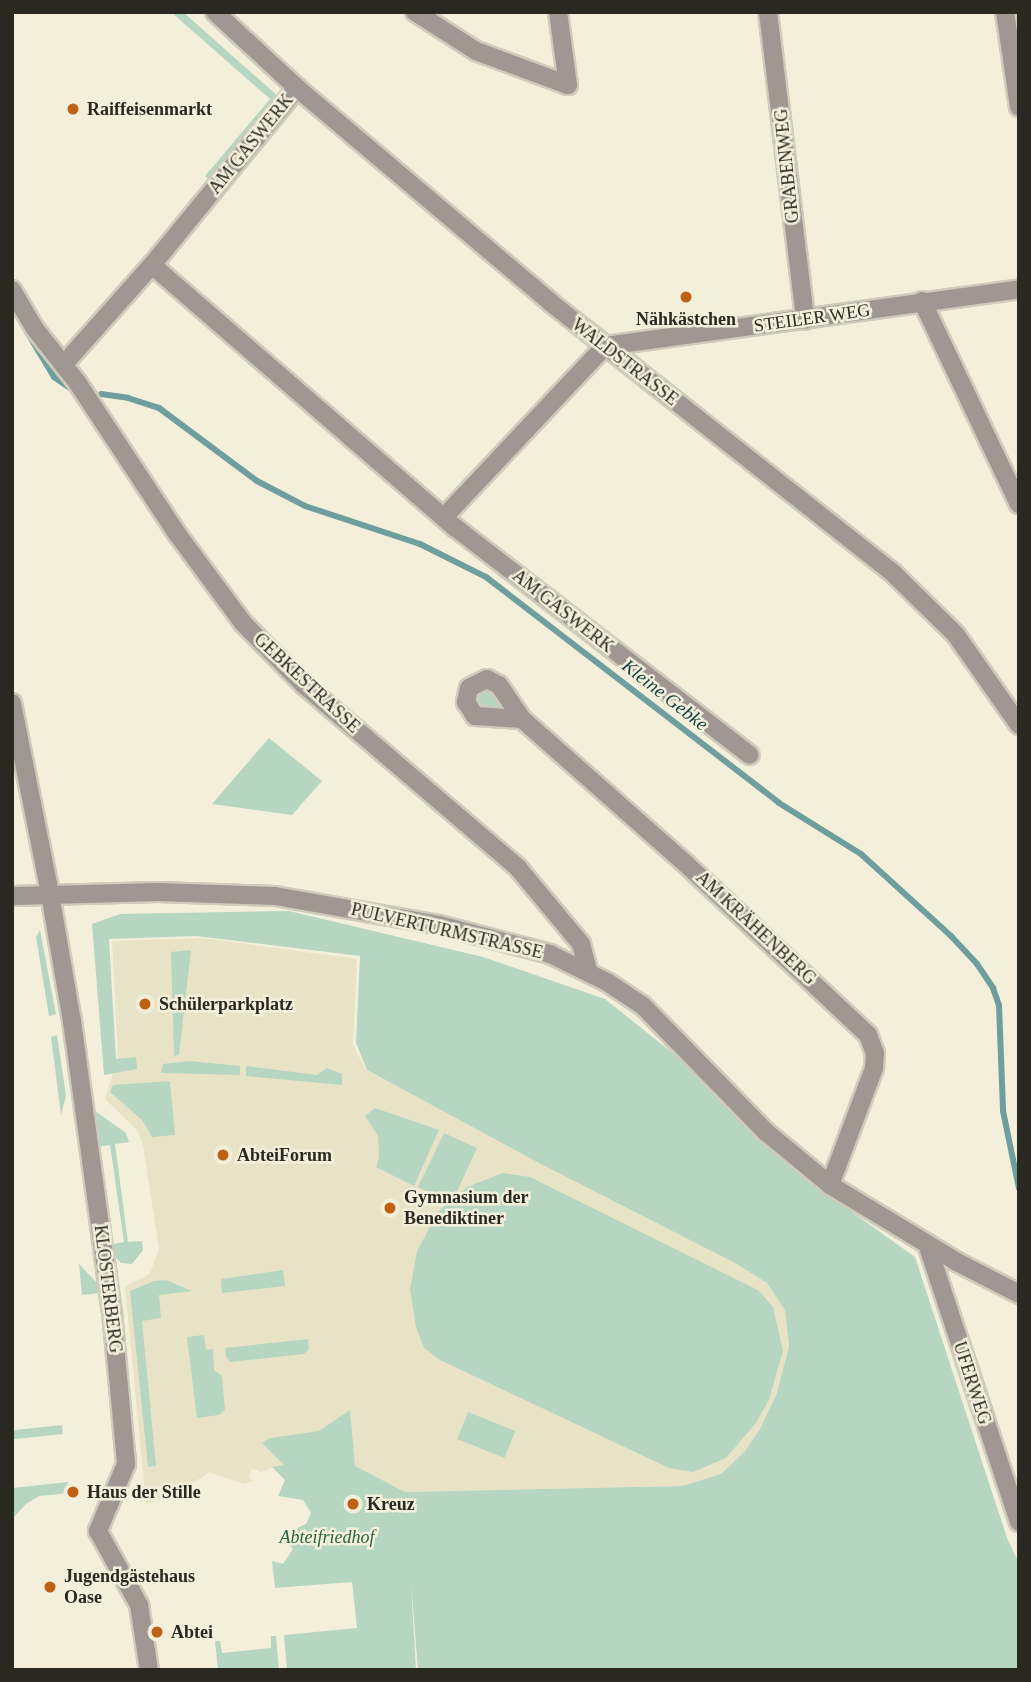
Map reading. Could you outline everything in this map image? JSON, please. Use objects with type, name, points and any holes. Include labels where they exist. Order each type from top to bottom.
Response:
[{"type":"street","name":"WALDSTRASSE","points":[[215,12],[297,88],[605,346],[893,573],[956,635],[1019,725]]},
{"type":"street","points":[[415,12],[476,51],[568,85],[558,12]]},
{"type":"street","name":"GRABENWEG","points":[[768,12],[805,320]]},
{"type":"street","points":[[1005,12],[1019,107]]},
{"type":"street","name":"AM GASWERK","points":[[64,364],[152,265],[297,88]]},
{"type":"street","name":"AM GASWERK","points":[[152,265],[444,517],[750,755]]},
{"type":"street","name":"STEILER WEG","points":[[605,346],[1019,289]]},
{"type":"street","name":"GEBKESTRASSE","points":[[12,290],[35,328],[64,364],[178,535],[243,623],[304,685],[518,868],[582,944],[588,971]]},
{"type":"street","points":[[922,301],[1019,504]]},
{"type":"street","points":[[444,517],[605,346]]},
{"type":"street","name":"KLOSTERBERG","points":[[12,703],[51,894],[110,1292],[126,1457],[124,1472],[98,1531],[139,1605],[149,1670]]},
{"type":"street","name":"AM KRÄHENBERG","points":[[522,719],[686,864],[868,1035],[875,1053],[874,1068],[830,1185]]},
{"type":"street","name":"PULVERTURMSTRASSE","points":[[12,896],[190,892],[300,899],[414,920],[550,954],[588,971],[652,1014],[766,1132],[830,1185],[927,1244],[1019,1294]]},
{"type":"street","name":"UFERWEG","points":[[927,1244],[1019,1522]]},
{"type":"shaded area","name":"Gymnasium der Benediktiner","points":[[203,938],[357,959],[353,1045],[366,1070],[735,1263],[767,1283],[785,1310],[789,1346],[777,1393],[761,1429],[745,1451],[721,1474],[682,1486],[404,1492],[355,1466],[301,1464],[272,1467],[260,1473],[251,1469],[249,1477],[253,1481],[243,1484],[210,1472],[171,1497],[146,1504],[125,1287],[150,1274],[159,1249],[143,1145],[137,1130],[105,1099],[118,1058],[112,941]]},
{"type":"green space","points":[[171,12],[183,12],[279,97],[212,183],[205,176],[270,99]]},
{"type":"green space","points":[[485,689],[498,695],[502,708],[486,714],[475,704],[478,691]]},
{"type":"green space","points":[[269,738],[322,781],[292,815],[212,804]]},
{"type":"green space","name":"Abteifriedhof","points":[[289,911],[483,957],[605,999],[710,1083],[773,1149],[827,1194],[915,1257],[1007,1538],[1019,1563],[1019,1670],[418,1670],[411,1582],[416,1670],[287,1670],[284,1635],[357,1628],[352,1582],[275,1588],[272,1561],[283,1564],[293,1549],[282,1535],[306,1524],[311,1513],[303,1500],[278,1496],[285,1480],[272,1467],[284,1465],[262,1443],[270,1438],[319,1431],[350,1410],[355,1466],[405,1492],[682,1486],[721,1474],[745,1451],[760,1429],[777,1393],[789,1346],[785,1310],[767,1283],[735,1263],[541,1164],[367,1070],[356,1043],[360,956],[196,936],[109,939],[116,1059],[136,1057],[137,1069],[104,1075],[92,924],[120,914]]},
{"type":"green space","points":[[40,930],[56,1014],[49,1016],[36,937]]},
{"type":"green space","points":[[191,950],[179,1055],[174,1056],[171,952]]},
{"type":"green space","points":[[57,1035],[66,1096],[61,1115],[51,1037]]},
{"type":"green space","points":[[190,1061],[240,1066],[240,1075],[161,1073],[163,1064]]},
{"type":"green space","points":[[246,1066],[317,1075],[327,1068],[342,1074],[342,1085],[246,1076]]},
{"type":"green space","points":[[170,1081],[175,1135],[152,1137],[142,1120],[110,1092],[113,1085]]},
{"type":"green space","points":[[91,1108],[126,1133],[129,1142],[115,1144],[128,1242],[142,1241],[143,1250],[132,1264],[121,1263],[111,1252],[109,1245],[124,1242],[110,1145],[95,1147]]},
{"type":"green space","points":[[375,1108],[439,1130],[414,1186],[376,1167],[379,1157],[378,1136],[365,1116]]},
{"type":"green space","points":[[444,1133],[477,1148],[454,1198],[467,1187],[503,1173],[530,1177],[758,1290],[773,1307],[783,1351],[769,1400],[756,1423],[726,1458],[693,1472],[669,1468],[440,1360],[424,1348],[416,1327],[410,1290],[417,1251],[438,1212],[449,1202],[418,1187]]},
{"type":"green space","points":[[79,1264],[100,1286],[101,1293],[82,1295]]},
{"type":"green space","points":[[283,1270],[285,1286],[222,1293],[221,1279]]},
{"type":"green space","points":[[166,1280],[192,1291],[159,1295],[161,1318],[142,1321],[156,1466],[148,1467],[130,1291],[154,1281]]},
{"type":"green space","points":[[204,1335],[206,1350],[213,1349],[214,1370],[222,1376],[225,1410],[219,1415],[197,1418],[187,1337]]},
{"type":"green space","points":[[308,1339],[309,1349],[304,1354],[230,1362],[226,1357],[225,1348]]},
{"type":"green space","points":[[468,1412],[515,1431],[504,1458],[457,1439]]},
{"type":"green space","points":[[62,1425],[63,1434],[13,1439],[12,1430]]},
{"type":"green space","points":[[68,1482],[69,1493],[39,1496],[26,1504],[12,1519],[12,1488]]},
{"type":"green space","points":[[271,1636],[276,1636],[279,1670],[218,1670],[215,1641],[220,1641],[222,1653],[271,1648]]},
{"type":"waterway","name":"Kleine Gebke","points":[[27,332],[54,377],[70,388]]},
{"type":"waterway","name":"Kleine Gebke","points":[[101,394],[128,398],[159,408],[257,481],[305,506],[420,544],[486,577],[779,803],[861,854],[951,936],[977,964],[993,988],[999,1005],[1003,1111],[1019,1188]]},
{"type":"place","name":"Raiffeisenmarkt","points":[[73,109]]},
{"type":"place","name":"Nähkästchen","points":[[686,297]]},
{"type":"place","name":"Schülerparkplatz","points":[[145,1004]]},
{"type":"place","name":"AbteiForum","points":[[223,1155]]},
{"type":"place","name":"Gymnasium der Benediktiner","points":[[390,1208]]},
{"type":"place","name":"Haus der Stille","points":[[73,1492]]},
{"type":"place","name":"Kreuz","points":[[353,1504]]},
{"type":"place","name":"Jugendgästehaus Oase","points":[[50,1587]]},
{"type":"place","name":"Abtei","points":[[157,1632]]}]
